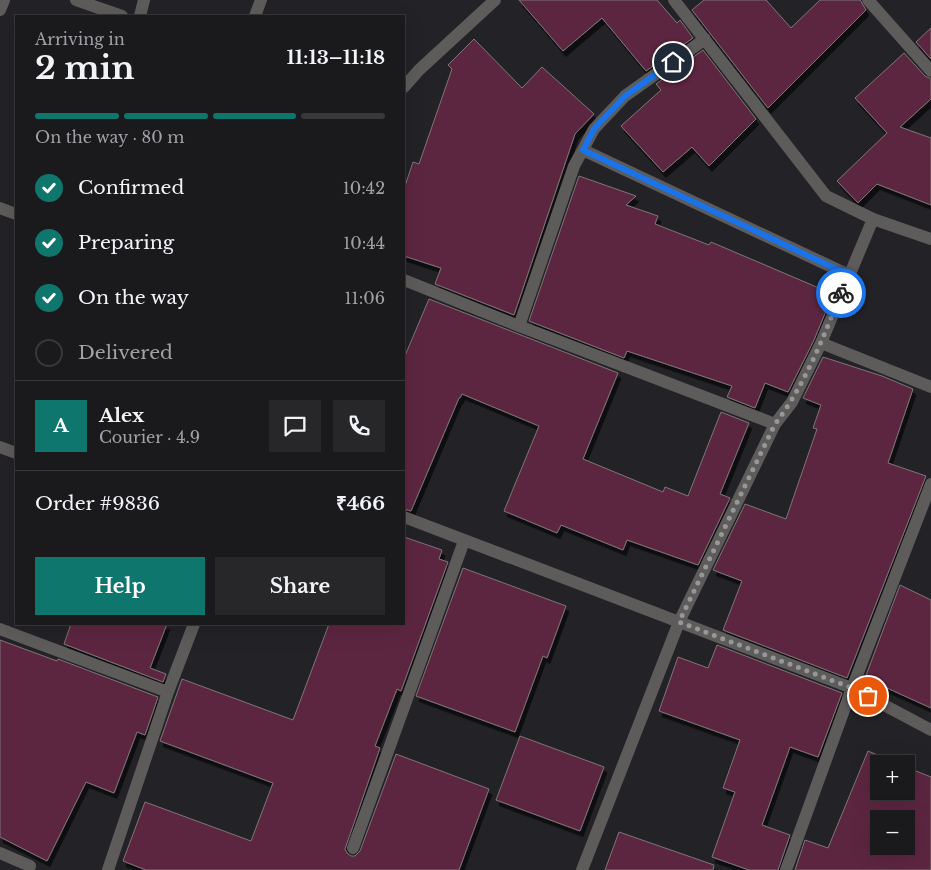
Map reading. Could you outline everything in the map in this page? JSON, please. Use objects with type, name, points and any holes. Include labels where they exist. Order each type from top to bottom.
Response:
[{"type":"street","points":[[0,10],[4,0]]},
{"type":"street","points":[[76,0],[119,15]]},
{"type":"street","points":[[140,15],[144,0]]},
{"type":"street","points":[[255,15],[261,0]]},
{"type":"street","points":[[405,86],[418,70],[495,0]]},
{"type":"street","points":[[674,0],[826,196],[873,219],[931,239]]},
{"type":"street","points":[[868,0],[931,71]]},
{"type":"street","points":[[519,326],[574,166],[594,129],[625,96],[704,39]]},
{"type":"street","points":[[583,150],[849,275]]},
{"type":"street","points":[[0,208],[15,214]]},
{"type":"street","points":[[582,870],[679,622],[775,424],[792,402],[822,342],[873,219]]},
{"type":"street","points":[[405,280],[775,424]]},
{"type":"street","points":[[822,342],[931,387]]},
{"type":"street","points":[[0,447],[15,453]]},
{"type":"street","points":[[786,870],[852,688],[931,484]]},
{"type":"street","points":[[405,517],[852,688],[931,730]]},
{"type":"street","points":[[352,848],[464,540]]},
{"type":"street","points":[[108,870],[168,692],[194,625]]},
{"type":"street","points":[[0,629],[168,692]]},
{"type":"street","points":[[0,854],[30,866]]},
{"type":"building","points":[[519,0],[657,0],[677,23],[680,20],[693,38],[646,71],[602,18],[563,51]]},
{"type":"building","points":[[704,0],[766,0],[791,28],[820,0],[860,0],[866,10],[768,108],[692,10]]},
{"type":"building","points":[[931,28],[931,59],[916,42]]},
{"type":"building","points":[[474,39],[522,88],[542,67],[594,114],[575,134],[514,315],[435,284],[441,268],[405,256],[405,186],[413,162],[419,164],[452,69],[448,65]]},
{"type":"building","points":[[703,50],[756,119],[709,166],[692,147],[663,172],[621,126],[661,90],[656,84]]},
{"type":"building","points":[[904,53],[925,76],[931,79],[931,99],[900,127],[931,138],[931,205],[877,184],[858,203],[837,181],[887,133],[855,98]]},
{"type":"building","points":[[579,176],[636,196],[626,205],[658,216],[655,224],[709,245],[711,242],[833,294],[814,340],[788,392],[765,383],[755,408],[727,397],[732,386],[627,351],[624,358],[529,321]]},
{"type":"building","points":[[429,299],[618,373],[583,459],[663,492],[665,487],[688,496],[721,412],[749,423],[720,494],[730,498],[698,565],[627,540],[623,550],[561,525],[557,533],[504,511],[539,426],[462,394],[411,511],[405,509],[405,356]]},
{"type":"building","points":[[823,357],[882,376],[913,389],[888,463],[926,476],[847,678],[723,630],[742,581],[713,570],[745,504],[786,519],[817,429],[813,428],[821,405],[803,398]]},
{"type":"building","points":[[405,537],[442,550],[439,559],[448,562],[401,691],[397,689],[375,746],[380,748],[345,849],[351,856],[355,856],[360,851],[396,754],[489,789],[459,870],[146,870],[123,861],[145,802],[251,841],[273,783],[160,741],[182,679],[293,720],[329,625],[405,625]]},
{"type":"building","points":[[463,568],[566,606],[547,658],[543,656],[515,732],[416,696]]},
{"type":"building","points":[[900,585],[931,600],[931,708],[865,678]]},
{"type":"building","points":[[71,625],[167,625],[150,668],[166,674],[163,682],[64,644]]},
{"type":"building","points":[[0,640],[57,661],[58,659],[158,697],[145,735],[137,732],[114,793],[86,782],[47,861],[0,837]]},
{"type":"building","points":[[717,645],[842,693],[818,757],[790,747],[762,825],[790,835],[778,870],[749,870],[712,857],[735,792],[723,788],[740,740],[659,711],[678,657],[708,668]]},
{"type":"building","points":[[520,736],[604,767],[580,831],[496,800]]},
{"type":"building","points":[[868,751],[878,755],[870,755],[870,800],[915,800],[915,771],[931,777],[931,870],[795,870],[805,840],[828,848]]},
{"type":"building","points":[[619,832],[714,865],[713,870],[605,870]]},
{"type":"way so far","points":[[841,293],[822,342],[792,402],[775,424],[679,622],[852,688],[868,696]]},
{"type":"route","points":[[673,62],[625,96],[594,129],[583,150],[849,275],[841,293]]}]
